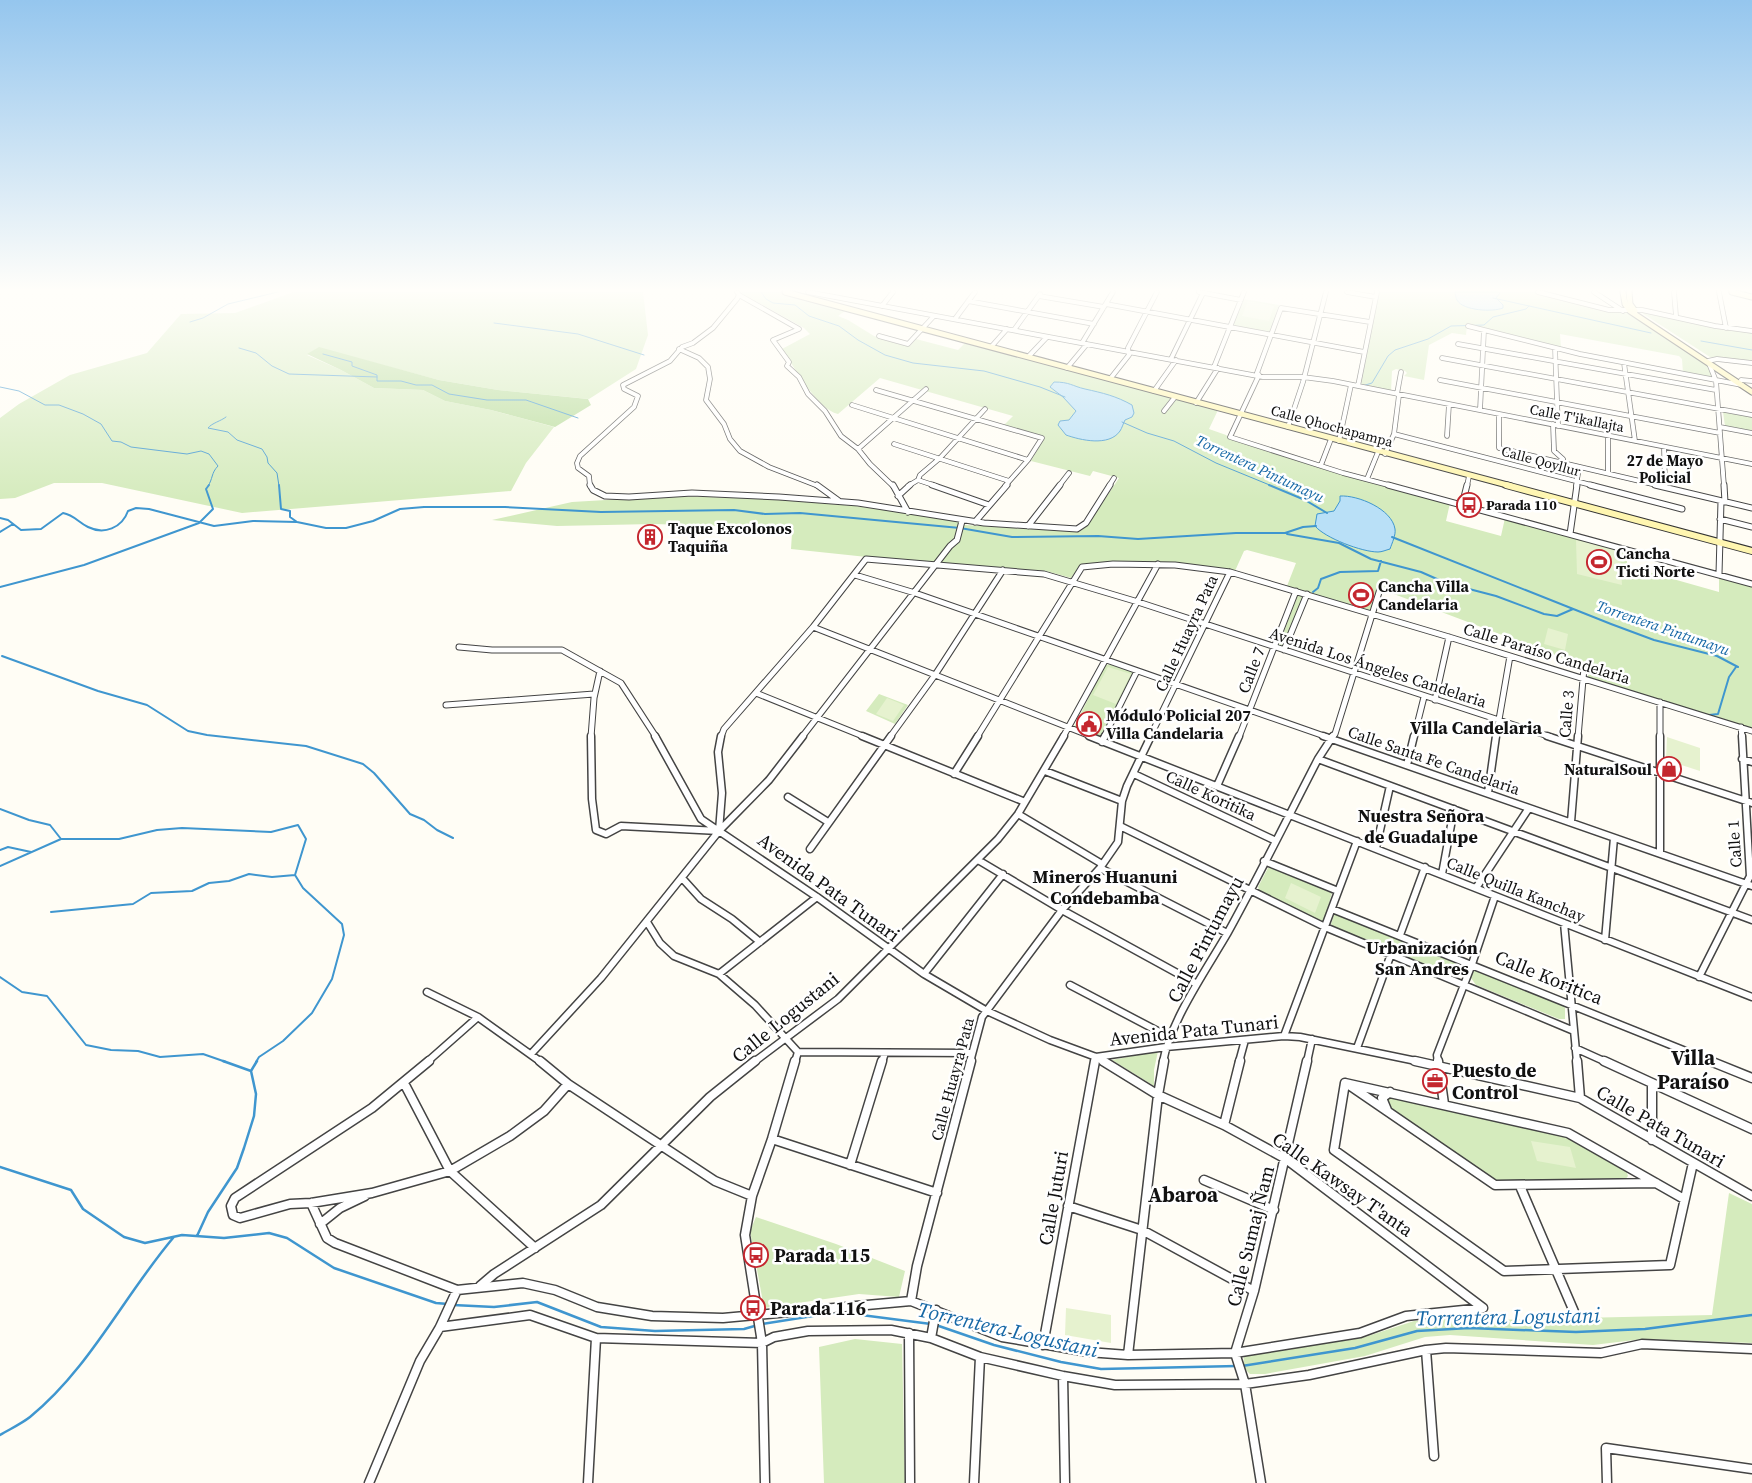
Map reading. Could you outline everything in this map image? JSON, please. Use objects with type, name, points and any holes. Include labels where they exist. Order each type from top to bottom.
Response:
[{"type":"street","points":[[670,361],[623,385],[624,389],[638,396],[636,404],[580,456],[576,463],[578,468],[589,476],[590,486],[593,490],[605,496],[621,497],[701,493],[839,502],[962,521],[1077,529],[1086,523],[1114,478]]},
{"type":"street","points":[[704,361],[710,369],[712,382],[706,400],[724,424],[726,433],[735,446],[769,467],[815,484],[839,502]]},
{"type":"street","points":[[788,361],[787,366],[799,377],[808,394],[825,411],[841,436],[858,448],[870,464],[892,484],[908,512]]},
{"type":"street","name":"Calle Qhochapampa","points":[[1041,361],[1752,551]]},
{"type":"street","points":[[1067,368],[1073,361]]},
{"type":"street","points":[[1110,379],[1123,361]]},
{"type":"street","points":[[1154,391],[1172,361]]},
{"type":"street","name":"Calle T'ikallajta","points":[[1180,361],[1259,376],[1302,377],[1358,386],[1752,464]]},
{"type":"street","points":[[1196,403],[1218,361]]},
{"type":"street","points":[[1261,361],[1257,373],[1259,376],[1230,437],[1366,479],[1752,584]]},
{"type":"street","points":[[1288,427],[1303,382],[1302,377],[1307,361]]},
{"type":"street","points":[[1358,386],[1362,361]]},
{"type":"street","points":[[1458,361],[1752,415]]},
{"type":"street","points":[[1480,410],[1482,361]]},
{"type":"street","points":[[1555,361],[1558,426]]},
{"type":"street","points":[[1556,361],[1716,390]]},
{"type":"street","points":[[1616,361],[1716,381],[1752,382]]},
{"type":"street","points":[[1710,361],[1716,381],[1723,458],[1723,501],[1718,542],[1719,574]]},
{"type":"street","points":[[1712,361],[1752,388]]},
{"type":"street","points":[[1723,361],[1752,364]]},
{"type":"street","points":[[1624,363],[1635,441]]},
{"type":"street","points":[[1385,454],[1394,434],[1400,372]]},
{"type":"street","points":[[1440,380],[1720,433]]},
{"type":"street","points":[[1742,382],[1752,392]]},
{"type":"street","points":[[1339,441],[1351,385]]},
{"type":"street","points":[[858,448],[926,389]]},
{"type":"street","points":[[876,390],[1042,438],[1028,460],[975,522]]},
{"type":"street","points":[[1164,411],[1175,398]]},
{"type":"street","points":[[1447,436],[1449,404]]},
{"type":"street","points":[[852,405],[1028,460]]},
{"type":"street","points":[[898,496],[905,488],[918,480],[920,475],[960,438],[985,409]]},
{"type":"street","points":[[1499,414],[1499,448],[1752,508]]},
{"type":"street","points":[[1552,424],[1554,451],[1564,459],[1564,464]]},
{"type":"street","points":[[1720,427],[1752,433]]},
{"type":"street","name":"Calle Qoyllur","points":[[1394,434],[1682,509]]},
{"type":"street","points":[[1608,436],[1608,473]]},
{"type":"street","points":[[1321,465],[1331,439]]},
{"type":"street","points":[[894,444],[1009,481]]},
{"type":"street","points":[[1664,447],[1664,487]]},
{"type":"street","points":[[1366,479],[1378,452]]},
{"type":"street","points":[[1570,534],[1579,467]]},
{"type":"street","points":[[1028,526],[1069,473]]},
{"type":"street","points":[[1462,505],[1469,476]]},
{"type":"street","points":[[918,480],[989,505]]},
{"type":"street","points":[[1720,519],[1752,527]]},
{"type":"street","points":[[530,1054],[601,978],[719,831],[769,780],[957,540],[962,521]]},
{"type":"street","name":"Avenida Los Ángeles Candelaria","points":[[855,574],[866,559],[1044,574],[1138,602],[1752,803]]},
{"type":"street","name":"Calle Paraíso Candelaria","points":[[1071,582],[1082,567],[1113,564],[1158,564],[1230,572],[1449,636],[1752,731]]},
{"type":"street","name":"Calle Logustani","points":[[479,1287],[494,1274],[601,1205],[710,1097],[784,1038],[838,999],[998,839],[1018,814],[1045,771],[1158,564]]},
{"type":"street","points":[[810,849],[934,675],[1004,570]]},
{"type":"street","name":"Calle Huayra Pata","points":[[911,1300],[916,1266],[937,1193],[971,1053],[982,1017],[1062,910],[1101,866],[1118,842],[1122,800],[1230,572]]},
{"type":"street","points":[[719,831],[722,797],[717,759],[720,736],[724,729],[813,627],[855,574]]},
{"type":"street","name":"Calle Santa Fe Candelaria","points":[[855,574],[1039,636],[1749,885]]},
{"type":"street","points":[[954,774],[1071,582]]},
{"type":"street","name":"Calle Pintumayu","points":[[1128,1355],[1158,1095],[1166,1047],[1197,984],[1227,933],[1318,759],[1330,738],[1336,734],[1380,589]]},
{"type":"street","name":"Calle 7","points":[[1217,786],[1250,710],[1296,591]]},
{"type":"street","name":"Calle 7","points":[[1284,650],[1307,594]]},
{"type":"street","name":"Calle Quilla Kanchay","points":[[813,627],[1752,997]]},
{"type":"street","points":[[1435,700],[1449,636]]},
{"type":"street","name":"Avenida Pata Tunari","points":[[459,647],[492,650],[562,650],[621,683],[653,731],[663,753],[682,782],[701,819],[817,897],[924,974],[987,1011],[1050,1040],[1096,1057],[1166,1047],[1284,1036],[1312,1039],[1580,1098]]},
{"type":"street","points":[[1488,793],[1498,720],[1510,656]]},
{"type":"street","name":"Calle 3","points":[[1571,822],[1584,668]]},
{"type":"street","points":[[1102,742],[1137,671]]},
{"type":"street","points":[[600,672],[594,694],[589,735],[593,817],[596,830],[606,834],[621,826],[719,831]]},
{"type":"street","points":[[756,693],[1025,802]]},
{"type":"street","points":[[446,705],[594,694]]},
{"type":"street","points":[[1407,765],[1424,697]]},
{"type":"street","points":[[1660,702],[1660,853]]},
{"type":"street","name":"Calle 1","points":[[1699,977],[1732,912],[1749,885],[1750,876],[1740,727]]},
{"type":"street","points":[[1318,759],[1752,920]]},
{"type":"street","points":[[1742,759],[1752,762]]},
{"type":"street","points":[[1045,771],[1122,800]]},
{"type":"street","name":"Calle Koritika","points":[[1134,774],[1276,841]]},
{"type":"street","points":[[1376,848],[1390,786]]},
{"type":"street","points":[[788,797],[828,822]]},
{"type":"street","points":[[1442,874],[1454,808]]},
{"type":"street","points":[[1476,888],[1529,808]]},
{"type":"street","points":[[1018,814],[1101,866],[1227,933]]},
{"type":"street","points":[[1120,826],[1325,927],[1574,1030]]},
{"type":"street","points":[[1605,940],[1614,838]]},
{"type":"street","points":[[1284,1036],[1357,841]]},
{"type":"street","points":[[978,860],[1062,910],[1197,984]]},
{"type":"street","points":[[1264,861],[1338,891]]},
{"type":"street","points":[[1400,935],[1425,867]]},
{"type":"street","points":[[924,974],[1003,874]]},
{"type":"street","points":[[682,878],[701,899],[732,918],[760,942]]},
{"type":"street","points":[[1444,1104],[1437,1055],[1472,964],[1495,896]]},
{"type":"street","points":[[718,974],[817,897]]},
{"type":"street","name":"Calle Koritica","points":[[1332,909],[1752,1078]]},
{"type":"street","points":[[646,922],[660,943],[674,956],[718,974],[755,1004],[798,1052],[971,1053]]},
{"type":"street","points":[[1564,923],[1580,1098]]},
{"type":"street","points":[[1357,1048],[1391,954]]},
{"type":"street","points":[[1070,985],[1170,1038]]},
{"type":"street","points":[[427,992],[478,1017],[568,1084],[715,1180],[752,1196]]},
{"type":"street","points":[[478,1017],[404,1083],[372,1108],[235,1198],[231,1206],[233,1215],[240,1218],[290,1204],[312,1203],[372,1192],[450,1171],[510,1136],[544,1111],[568,1084]]},
{"type":"street","name":"Calle Sumaj Ñam","points":[[1236,1357],[1274,1210],[1312,1039]]},
{"type":"street","points":[[1224,1125],[1245,1040]]},
{"type":"street","points":[[1575,1048],[1752,1129]]},
{"type":"street","points":[[765,1483],[762,1343],[745,1235],[752,1196],[772,1139],[798,1052]]},
{"type":"street","points":[[850,1165],[886,1053]]},
{"type":"street","name":"Calle Kawsay T'anta","points":[[1096,1057],[1158,1095],[1224,1125],[1286,1159],[1483,1308],[1406,1316],[1360,1333],[1236,1357]]},
{"type":"street","name":"Calle Juturi","points":[[1043,1345],[1096,1057]]},
{"type":"street","points":[[1345,1082],[1495,1185],[1656,1183]]},
{"type":"street","points":[[1345,1082],[1568,1132],[1684,1199]]},
{"type":"street","points":[[1345,1082],[1334,1150],[1504,1271],[1670,1265],[1693,1164]]},
{"type":"street","points":[[404,1083],[450,1171],[535,1248]]},
{"type":"street","points":[[1652,1083],[1652,1140]]},
{"type":"street","points":[[1388,1112],[1382,1098],[1390,1092]]},
{"type":"street","name":"Calle Pata Tunari","points":[[1580,1098],[1752,1196]]},
{"type":"street","points":[[772,1139],[937,1193]]},
{"type":"street","points":[[1204,1180],[1274,1210]]},
{"type":"street","points":[[1520,1186],[1575,1314]]},
{"type":"street","points":[[320,1224],[340,1208],[372,1192]]},
{"type":"street","points":[[312,1203],[327,1238],[457,1290],[522,1283],[535,1284],[597,1307],[652,1316],[723,1318],[911,1300],[1002,1337],[1043,1345],[1088,1352],[1128,1355],[1236,1357],[1245,1384],[1261,1483]]},
{"type":"street","points":[[1068,1206],[1142,1230],[1254,1292]]},
{"type":"street","points":[[369,1483],[420,1361],[440,1327],[457,1290]]},
{"type":"street","points":[[933,1329],[936,1310]]},
{"type":"street","points":[[440,1327],[530,1315],[596,1338],[762,1343],[774,1337],[808,1331],[891,1330],[909,1333],[933,1329],[980,1356],[1063,1376],[1115,1385],[1245,1384],[1309,1375],[1426,1350],[1446,1348],[1601,1353],[1642,1344],[1752,1349]]},
{"type":"street","points":[[909,1333],[910,1483]]},
{"type":"street","points":[[588,1483],[596,1338]]},
{"type":"street","points":[[1426,1350],[1434,1456]]},
{"type":"street","points":[[974,1483],[980,1356]]},
{"type":"street","points":[[1063,1376],[1065,1483]]},
{"type":"street","points":[[1607,1483],[1606,1448],[1752,1469]]},
{"type":"green space","points":[[118,361],[321,361],[374,388],[423,390],[445,401],[491,410],[554,427],[526,463],[511,491],[242,513],[102,483],[54,483],[15,498],[0,499],[0,418],[19,404],[70,375]]},
{"type":"green space","points":[[322,361],[371,361],[439,380],[498,390],[588,399],[591,405],[555,427],[491,410],[445,401],[423,390],[374,388]]},
{"type":"green space","points":[[369,361],[639,361],[636,369],[589,399],[498,390],[439,380]]},
{"type":"green space","points":[[790,361],[1034,361],[1218,410],[1209,429],[1226,435],[1230,439],[1450,503],[1446,521],[1501,536],[1505,518],[1627,551],[1627,566],[1719,592],[1719,576],[1752,585],[1752,729],[1588,677],[1589,668],[1378,588],[1370,611],[1287,586],[1296,563],[1247,550],[1244,551],[1235,571],[1197,566],[1120,562],[1081,564],[1071,578],[1046,571],[791,549],[792,533],[721,526],[654,524],[557,526],[492,520],[572,502],[674,496],[769,499],[855,506],[955,520],[965,525],[1079,532],[1087,526],[1119,478],[1093,471],[1090,476],[1031,461],[1045,437],[1004,425],[1013,416],[880,378],[838,414],[830,411],[822,404]]},
{"type":"green space","points":[[1366,361],[1427,361],[1424,380],[1404,376],[1407,373],[1405,371],[1396,369],[1392,371],[1391,392],[1361,385]]},
{"type":"green space","points":[[1682,361],[1705,361],[1710,368],[1713,379],[1683,373]]},
{"type":"green space","points":[[1723,412],[1752,416],[1752,432],[1725,426]]},
{"type":"green space","name":"Cancha Ticti Norte","points":[[1576,540],[1620,550],[1622,585],[1577,574]]},
{"type":"green space","name":"Cancha Villa Candelaria","points":[[1353,585],[1373,591],[1368,605],[1349,599]]},
{"type":"green space","points":[[1298,594],[1304,596],[1282,648],[1278,647]]},
{"type":"green space","points":[[1548,628],[1568,634],[1565,650],[1544,644]]},
{"type":"green space","points":[[1111,664],[1135,672],[1101,739],[1074,727],[1105,665]]},
{"type":"green space","points":[[1108,667],[1131,674],[1116,704],[1093,695]]},
{"type":"green space","points":[[879,694],[908,705],[895,724],[866,711]]},
{"type":"green space","points":[[887,698],[904,705],[893,721],[876,714]]},
{"type":"green space","points":[[1667,737],[1700,748],[1700,771],[1666,760]]},
{"type":"green space","points":[[1271,867],[1332,893],[1324,921],[1321,922],[1260,893],[1258,887],[1268,868]]},
{"type":"green space","points":[[1291,883],[1321,897],[1315,913],[1285,898]]},
{"type":"green space","points":[[1339,914],[1465,965],[1466,969],[1462,976],[1456,977],[1335,928],[1331,924],[1334,915]]},
{"type":"green space","points":[[1476,970],[1563,1004],[1565,1019],[1559,1019],[1476,985],[1471,978],[1472,972]]},
{"type":"green space","points":[[1158,1051],[1154,1070],[1154,1086],[1112,1060]]},
{"type":"green space","points":[[1387,1096],[1572,1137],[1626,1170],[1628,1176],[1624,1181],[1495,1181],[1387,1106]]},
{"type":"green space","points":[[1531,1141],[1570,1147],[1576,1168],[1537,1161]]},
{"type":"green space","points":[[1729,1193],[1752,1204],[1752,1343],[1643,1339],[1593,1345],[1450,1335],[1425,1337],[1365,1356],[1265,1374],[1250,1374],[1244,1366],[1244,1356],[1362,1338],[1414,1321],[1448,1318],[1494,1320],[1712,1315]]},
{"type":"green space","points":[[756,1217],[836,1244],[905,1271],[899,1297],[859,1294],[764,1308],[750,1231]]},
{"type":"green space","points":[[1066,1308],[1111,1315],[1111,1343],[1065,1335]]},
{"type":"green space","points":[[855,1339],[902,1344],[905,1483],[824,1483],[819,1347]]},
{"type":"water","points":[[1054,382],[1067,383],[1115,397],[1132,405],[1134,413],[1132,417],[1125,420],[1120,431],[1109,439],[1094,441],[1066,435],[1058,425],[1060,421],[1069,420],[1076,411],[1050,387]]},
{"type":"water","points":[[1340,496],[1365,501],[1388,515],[1395,529],[1390,549],[1378,552],[1354,547],[1335,540],[1315,526],[1317,514],[1334,511],[1340,501]]},
{"type":"waterway","points":[[266,361],[289,374],[377,377]]},
{"type":"waterway","points":[[349,361],[352,362],[352,366],[377,375],[377,377]]},
{"type":"waterway","name":"Torrentera Pintumayu","points":[[907,361],[984,371],[1040,387],[1065,397]]},
{"type":"waterway","points":[[1362,386],[1372,383],[1385,361]]},
{"type":"waterway","points":[[377,377],[377,381],[401,381],[416,385],[432,385],[449,394],[487,400],[526,400],[578,418]]},
{"type":"waterway","points":[[0,387],[19,391],[45,405],[59,405],[83,414],[101,424],[112,441],[121,442],[131,447],[187,454],[201,451],[209,454],[218,466],[208,486]]},
{"type":"waterway","points":[[226,417],[208,428],[228,432],[237,440],[262,449],[268,463],[277,473],[279,486]]},
{"type":"waterway","name":"Torrentera Pintumayu","points":[[1122,422],[1147,433],[1174,441],[1216,463],[1272,486]]},
{"type":"waterway","points":[[200,522],[213,509],[206,489],[209,485]]},
{"type":"waterway","points":[[279,485],[281,509],[290,511],[290,517],[297,522]]},
{"type":"waterway","name":"Torrentera Pintumayu","points":[[1269,485],[1305,500],[1327,513]]},
{"type":"waterway","points":[[297,522],[326,528],[346,528],[373,521],[400,509],[424,507],[505,507],[601,512],[734,510],[765,514],[800,513],[960,528],[1012,537],[1098,536],[1138,539],[1236,533],[1285,533],[1303,527],[1316,526]]},
{"type":"waterway","points":[[0,518],[8,520],[21,530],[41,529],[63,513],[70,515],[88,527],[106,530],[117,526],[128,511],[136,508],[149,509],[200,522]]},
{"type":"waterway","points":[[200,522],[214,526],[253,521],[297,522]]},
{"type":"waterway","points":[[0,587],[84,565],[200,522]]},
{"type":"waterway","points":[[0,532],[13,524]]},
{"type":"waterway","points":[[1287,534],[1339,543],[1371,559],[1381,562]]},
{"type":"waterway","name":"Torrentera Pintumayu","points":[[1392,537],[1611,624],[1654,640],[1717,656],[1738,667]]},
{"type":"waterway","points":[[1313,592],[1318,588],[1321,579],[1340,572],[1378,571],[1381,562]]},
{"type":"waterway","points":[[1381,562],[1421,572],[1446,583],[1496,596],[1544,614],[1557,616],[1573,609]]},
{"type":"waterway","points":[[2,656],[98,691],[147,705],[188,731],[207,735],[306,746],[363,764],[374,773],[410,814],[424,820],[437,830],[453,838]]},
{"type":"waterway","points":[[1709,715],[1718,714],[1729,677],[1736,667]]},
{"type":"waterway","points":[[0,809],[29,820],[50,825],[61,839]]},
{"type":"waterway","points":[[61,839],[119,839],[157,830],[182,828],[271,832],[298,825],[306,839],[295,875]]},
{"type":"waterway","points":[[0,866],[61,839]]},
{"type":"waterway","points":[[0,850],[8,847],[31,852]]},
{"type":"waterway","points":[[51,912],[133,904],[151,893],[192,891],[209,883],[229,881],[249,874],[272,877],[295,875]]},
{"type":"waterway","points":[[256,1062],[259,1057],[283,1041],[312,1013],[332,979],[344,935],[342,924],[303,888],[295,875]]},
{"type":"waterway","points":[[0,977],[22,992],[47,996],[86,1045],[111,1050],[138,1051],[160,1057],[203,1054],[226,1062]]},
{"type":"waterway","points":[[223,1061],[251,1071]]},
{"type":"waterway","points":[[251,1071],[257,1061]]},
{"type":"waterway","points":[[197,1236],[208,1212],[237,1168],[244,1148],[254,1116],[256,1094],[251,1071]]},
{"type":"waterway","name":"Torrentera Logustani","points":[[0,1167],[71,1190],[83,1209],[124,1237],[145,1243],[182,1235],[224,1238],[269,1233],[287,1238],[334,1268],[436,1303],[448,1304]]},
{"type":"waterway","points":[[0,1435],[30,1417],[70,1377],[173,1238]]},
{"type":"waterway","name":"Torrentera Logustani","points":[[453,1305],[494,1307],[537,1302],[601,1327],[655,1331],[744,1329],[758,1325]]},
{"type":"waterway","name":"Torrentera Logustani","points":[[762,1324],[838,1312],[931,1324]]},
{"type":"waterway","name":"Torrentera Logustani","points":[[1242,1366],[1355,1348],[1417,1331],[1469,1328],[1576,1332],[1645,1329],[1752,1315]]},
{"type":"waterway","name":"Torrentera Logustani","points":[[936,1325],[994,1345],[1061,1362],[1101,1369],[1237,1366]]},
{"type":"place","name":"Parada 110","points":[[1469,505]]},
{"type":"place","name":"Taque Excolonos Taquiña","points":[[650,537]]},
{"type":"place","name":"Cancha Ticti Norte","points":[[1599,562]]},
{"type":"place","name":"Cancha Villa Candelaria","points":[[1361,595]]},
{"type":"place","name":"Módulo Policial 207 Villa Candelaria","points":[[1089,724]]},
{"type":"place","name":"NaturalSoul","points":[[1669,769]]},
{"type":"place","name":"Puesto de Control","points":[[1435,1081]]},
{"type":"place","name":"Parada 115","points":[[756,1255]]},
{"type":"place","name":"Parada 116","points":[[753,1308]]},
{"type":"district","name":"27 de Mayo Policial","points":[[1665,470]]},
{"type":"district","name":"Villa Candelaria","points":[[1476,728]]},
{"type":"district","name":"Nuestra Señora de Guadalupe","points":[[1421,826]]},
{"type":"district","name":"Mineros Huanuni Condebamba","points":[[1105,888]]},
{"type":"district","name":"Urbanización San Andres","points":[[1422,958]]},
{"type":"district","name":"Villa Paraíso","points":[[1693,1070]]},
{"type":"district","name":"Abaroa","points":[[1183,1195]]}]
